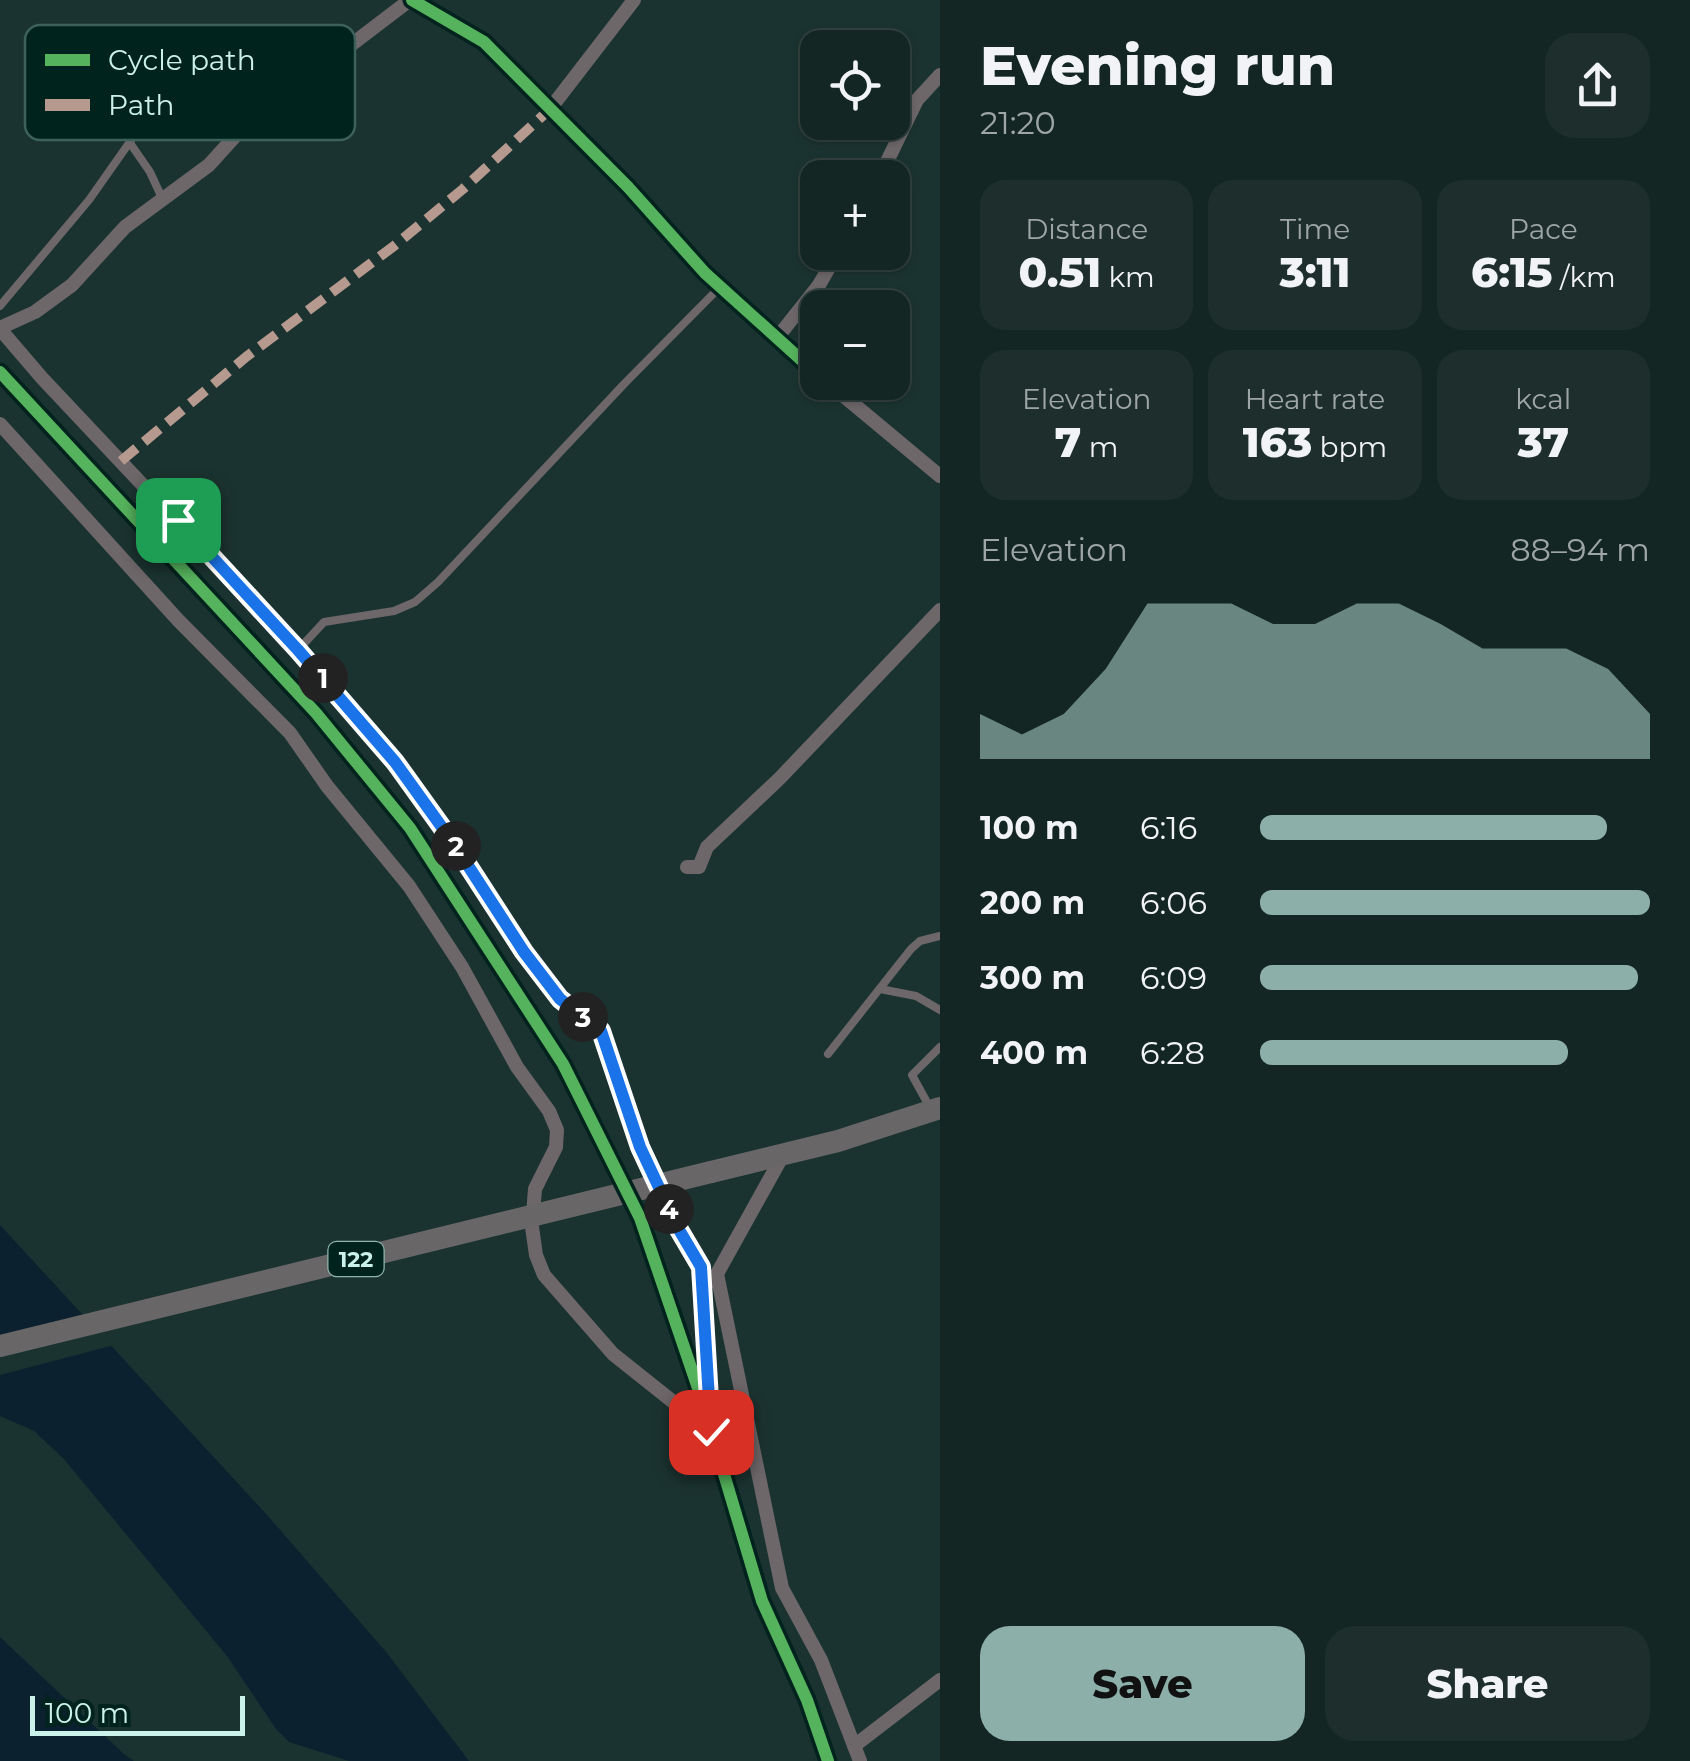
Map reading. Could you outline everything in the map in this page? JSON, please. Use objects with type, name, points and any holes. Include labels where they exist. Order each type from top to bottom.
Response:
[{"type":"main road","name":"122","points":[[0,1346],[784,1155],[936,1109]]},
{"type":"street","points":[[355,43],[411,0],[484,42],[628,186],[720,286],[800,359]]},
{"type":"street","points":[[550,108],[634,0]]},
{"type":"street","points":[[888,160],[917,100],[940,76]]},
{"type":"street","points":[[232,140],[209,165],[125,227],[72,286],[35,312],[0,329],[298,650],[395,762],[524,952],[560,999],[601,1031],[640,1147],[701,1267],[711,1432]]},
{"type":"street","points":[[777,338],[828,270]]},
{"type":"street","points":[[0,372],[316,714],[410,828],[563,1064],[640,1218],[762,1601],[807,1700],[828,1761]]},
{"type":"street","points":[[849,400],[940,476]]},
{"type":"street","points":[[0,424],[178,620],[290,733],[326,786],[409,886],[462,967],[517,1068],[549,1112],[557,1130],[556,1147],[535,1189],[532,1227],[536,1255],[544,1274],[613,1354],[711,1432]]},
{"type":"street","points":[[687,867],[699,867],[707,847],[780,778],[940,610]]},
{"type":"street","points":[[705,1292],[784,1155]]},
{"type":"street","points":[[716,1274],[782,1588],[821,1660],[857,1754],[940,1680]]},
{"type":"lane","points":[[0,306],[89,200],[132,140]]},
{"type":"lane","points":[[130,143],[162,198]]},
{"type":"lane","points":[[298,650],[324,622],[394,611],[415,602],[720,286]]},
{"type":"lane","points":[[828,1054],[920,941],[940,936]]},
{"type":"lane","points":[[880,989],[916,996],[940,1010]]},
{"type":"lane","points":[[936,1109],[912,1076],[940,1047]]},
{"type":"water","points":[[0,1225],[268,1516],[387,1653],[469,1761],[349,1761],[289,1742],[227,1656],[63,1458],[34,1431],[0,1416]]},
{"type":"water","points":[[0,1637],[124,1754],[134,1761],[0,1761]]},
{"type":"pier","points":[[91,1316],[118,1344],[0,1375],[0,1338]]},
{"type":"marked path","points":[[121,461],[246,357],[394,246],[550,109]]},
{"type":"cycle path","points":[[412,0],[484,42],[628,187],[705,273],[800,359]]},
{"type":"cycle path","points":[[0,372],[316,713],[410,828],[563,1064],[640,1218],[700,1394],[762,1601],[807,1700],[828,1761]]},
{"type":"route","points":[[178,520],[395,762],[524,952],[560,999],[601,1031],[640,1147],[701,1267],[711,1432]]}]
